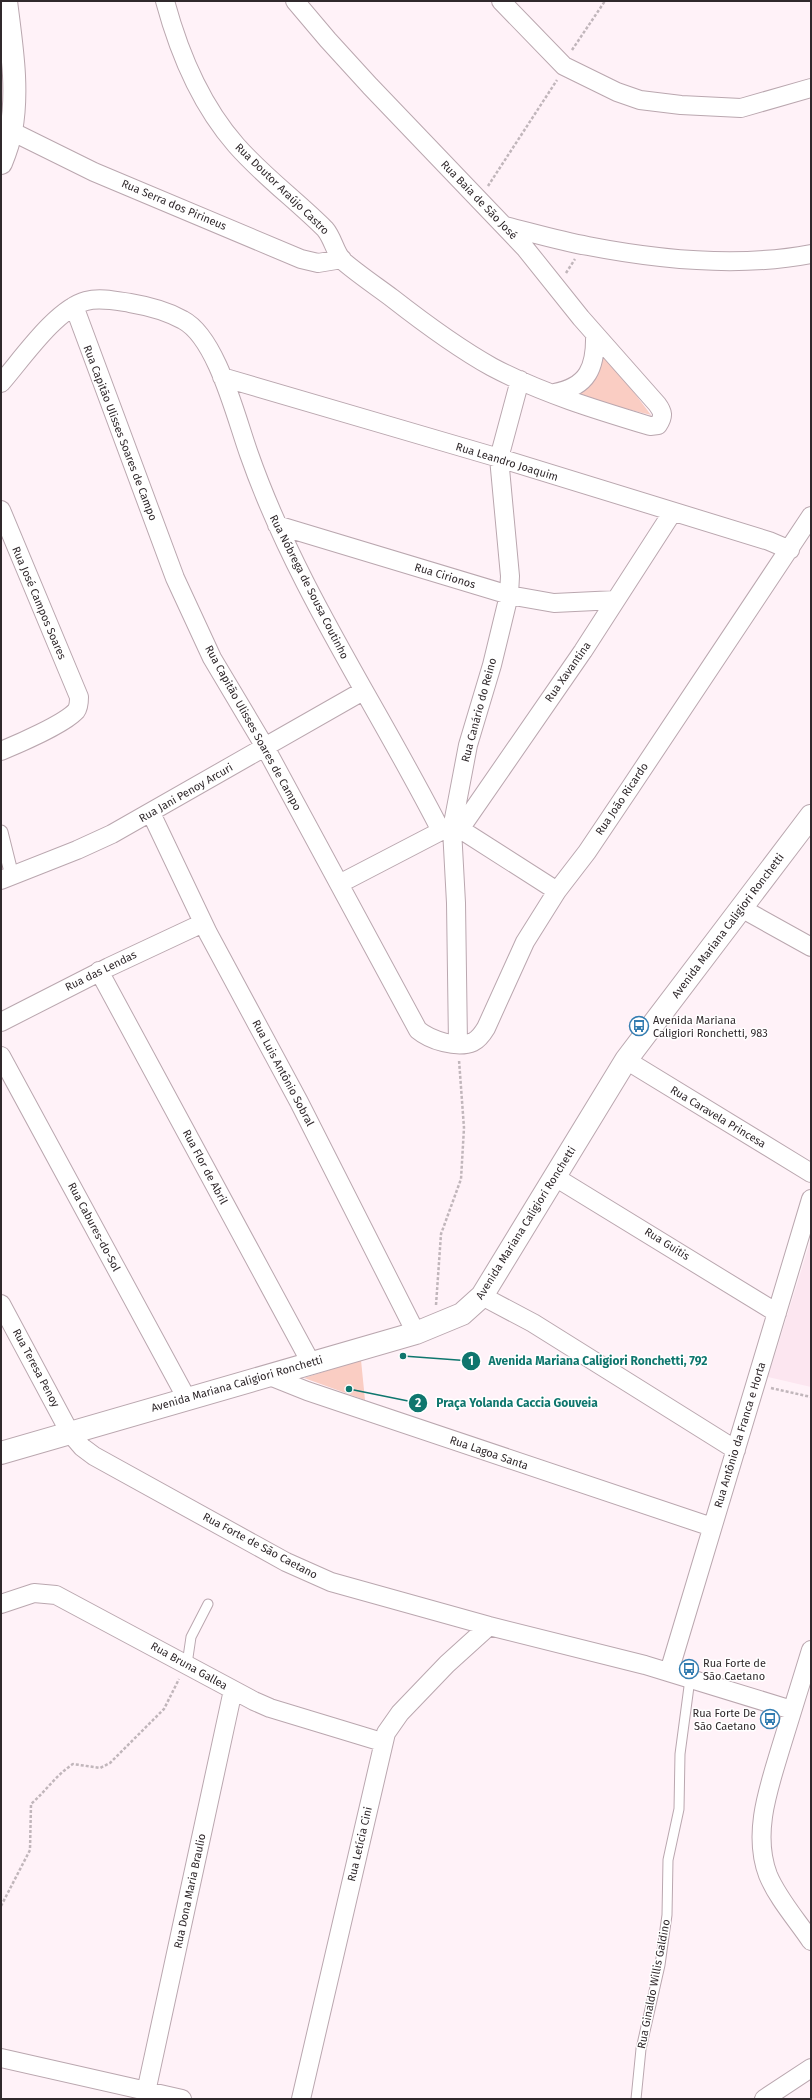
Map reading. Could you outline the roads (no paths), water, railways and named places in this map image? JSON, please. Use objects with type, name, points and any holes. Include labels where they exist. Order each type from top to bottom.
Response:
[{"type":"street","points":[[1,163],[11,131],[14,108],[13,65],[6,1]]},
{"type":"street","name":"Rua Doutor Araújo Castro","points":[[165,1],[186,68],[225,131],[236,145],[275,184],[324,229],[342,260],[439,334],[492,367],[520,380],[554,394],[650,426],[658,425],[662,419],[663,412],[657,404]]},
{"type":"street","name":"Rua Baia de São José","points":[[295,1],[328,40],[479,200],[506,226],[595,334],[657,404]]},
{"type":"street","points":[[501,1],[564,66],[617,92],[640,100],[681,105],[741,108],[811,88]]},
{"type":"street","name":"Rua Serra dos Pirineus","points":[[11,131],[94,172],[301,259],[318,263],[342,260]]},
{"type":"street","points":[[506,226],[584,246],[650,255],[705,260],[781,260],[811,254]]},
{"type":"street","name":"Rua Nóbrega de Sousa Coutinho","points":[[74,306],[88,300],[118,301],[150,306],[183,319],[197,329],[204,339],[222,377],[259,483],[277,525],[310,592],[363,691],[387,731],[451,830],[557,891]]},
{"type":"street","points":[[1,383],[48,328],[74,306]]},
{"type":"street","name":"Rua Capitão Ulisses Soares de Campo","points":[[74,306],[175,578],[212,658],[265,747],[418,1030],[431,1038],[458,1044]]},
{"type":"street","points":[[554,394],[569,391],[582,382],[590,371],[595,350],[595,334]]},
{"type":"street","name":"Rua Leandro Joaquim","points":[[222,377],[499,458],[672,513],[773,542],[790,550]]},
{"type":"street","name":"Rua Canário do Reino","points":[[458,1044],[456,903],[451,830],[468,745],[492,665],[509,595],[510,576],[499,458],[520,380]]},
{"type":"street","name":"Rua José Campos Soares","points":[[1,510],[79,697],[79,705],[76,711],[55,725],[1,750]]},
{"type":"street","name":"Rua Xavantina","points":[[339,884],[451,830],[616,600],[672,513]]},
{"type":"street","name":"Rua João Ricardo","points":[[458,1044],[472,1042],[480,1036],[486,1028],[525,942],[557,891],[587,852],[790,550],[811,516]]},
{"type":"street","name":"Rua Cirionos","points":[[277,525],[509,595],[554,603],[616,600]]},
{"type":"street","name":"Rua Jani Penoy Arcuri","points":[[7,878],[77,850],[151,813],[363,691]]},
{"type":"street","name":"Rua Luis Antônio Sobral","points":[[151,813],[203,923],[324,1151],[425,1330]]},
{"type":"street","name":"Avenida Mariana Caligiori Ronchetti","points":[[1,1453],[425,1330],[462,1314],[482,1296],[626,1060],[811,816]]},
{"type":"street","points":[[1,832],[7,878]]},
{"type":"street","points":[[741,908],[811,947]]},
{"type":"street","name":"Rua das Lendas","points":[[1,1022],[99,972],[203,923]]},
{"type":"street","name":"Rua Flor de Abril","points":[[99,972],[311,1363]]},
{"type":"street","name":"Rua Cabures-do-Sol","points":[[1,1056],[187,1399]]},
{"type":"street","name":"Rua Caravela Princesa","points":[[626,1060],[811,1173]]},
{"type":"street","name":"Rua Guitis","points":[[556,1177],[777,1313]]},
{"type":"street","name":"Rua Antônio da Franca e Horta","points":[[669,1672],[811,1199]]},
{"type":"street","points":[[482,1296],[533,1323],[736,1450]]},
{"type":"street","name":"Rua Teresa Penoy","points":[[1,1304],[6,1325],[70,1433]]},
{"type":"street","name":"Rua Lagoa Santa","points":[[267,1375],[307,1391],[712,1527]]},
{"type":"street","name":"Rua Forte de São Caetano","points":[[70,1433],[82,1447],[94,1456],[306,1571],[345,1586],[489,1626],[669,1672],[792,1710]]},
{"type":"street","name":"Rua Bruna Gallea","points":[[1,1604],[34,1593],[56,1595],[233,1690],[270,1708],[382,1742]]},
{"type":"street","name":"Rua Letícia Cini","points":[[300,2099],[349,1894],[382,1742],[391,1723],[400,1713],[447,1664],[489,1626]]},
{"type":"street","points":[[811,1650],[792,1710],[764,1810],[761,1829],[763,1852],[772,1881],[811,1941]]},
{"type":"street","name":"Rua Dona Maria Braulio","points":[[146,2092],[233,1690]]},
{"type":"street","points":[[1,2058],[182,2099]]},
{"type":"street","points":[[764,2099],[811,2068]]},
{"type":"lane","points":[[187,1664],[191,1637],[208,1604]]},
{"type":"lane","name":"Rua Ginaldo Willis Galdino","points":[[636,2099],[641,2049],[660,1965],[667,1915],[668,1860],[680,1801],[680,1754],[690,1679]]},
{"type":"place","name":"Avenida Mariana Caligiori Ronchetti, 983","points":[[639,1026]]},
{"type":"place","name":"Avenida Mariana Caligiori Ronchetti, 792","points":[[403,1356]]},
{"type":"place","name":"Praça Yolanda Caccia Gouveia","points":[[349,1389]]},
{"type":"place","name":"Rua Forte de São Caetano","points":[[689,1669]]},
{"type":"place","name":"Rua Forte De São Caetano","points":[[770,1719]]}]
